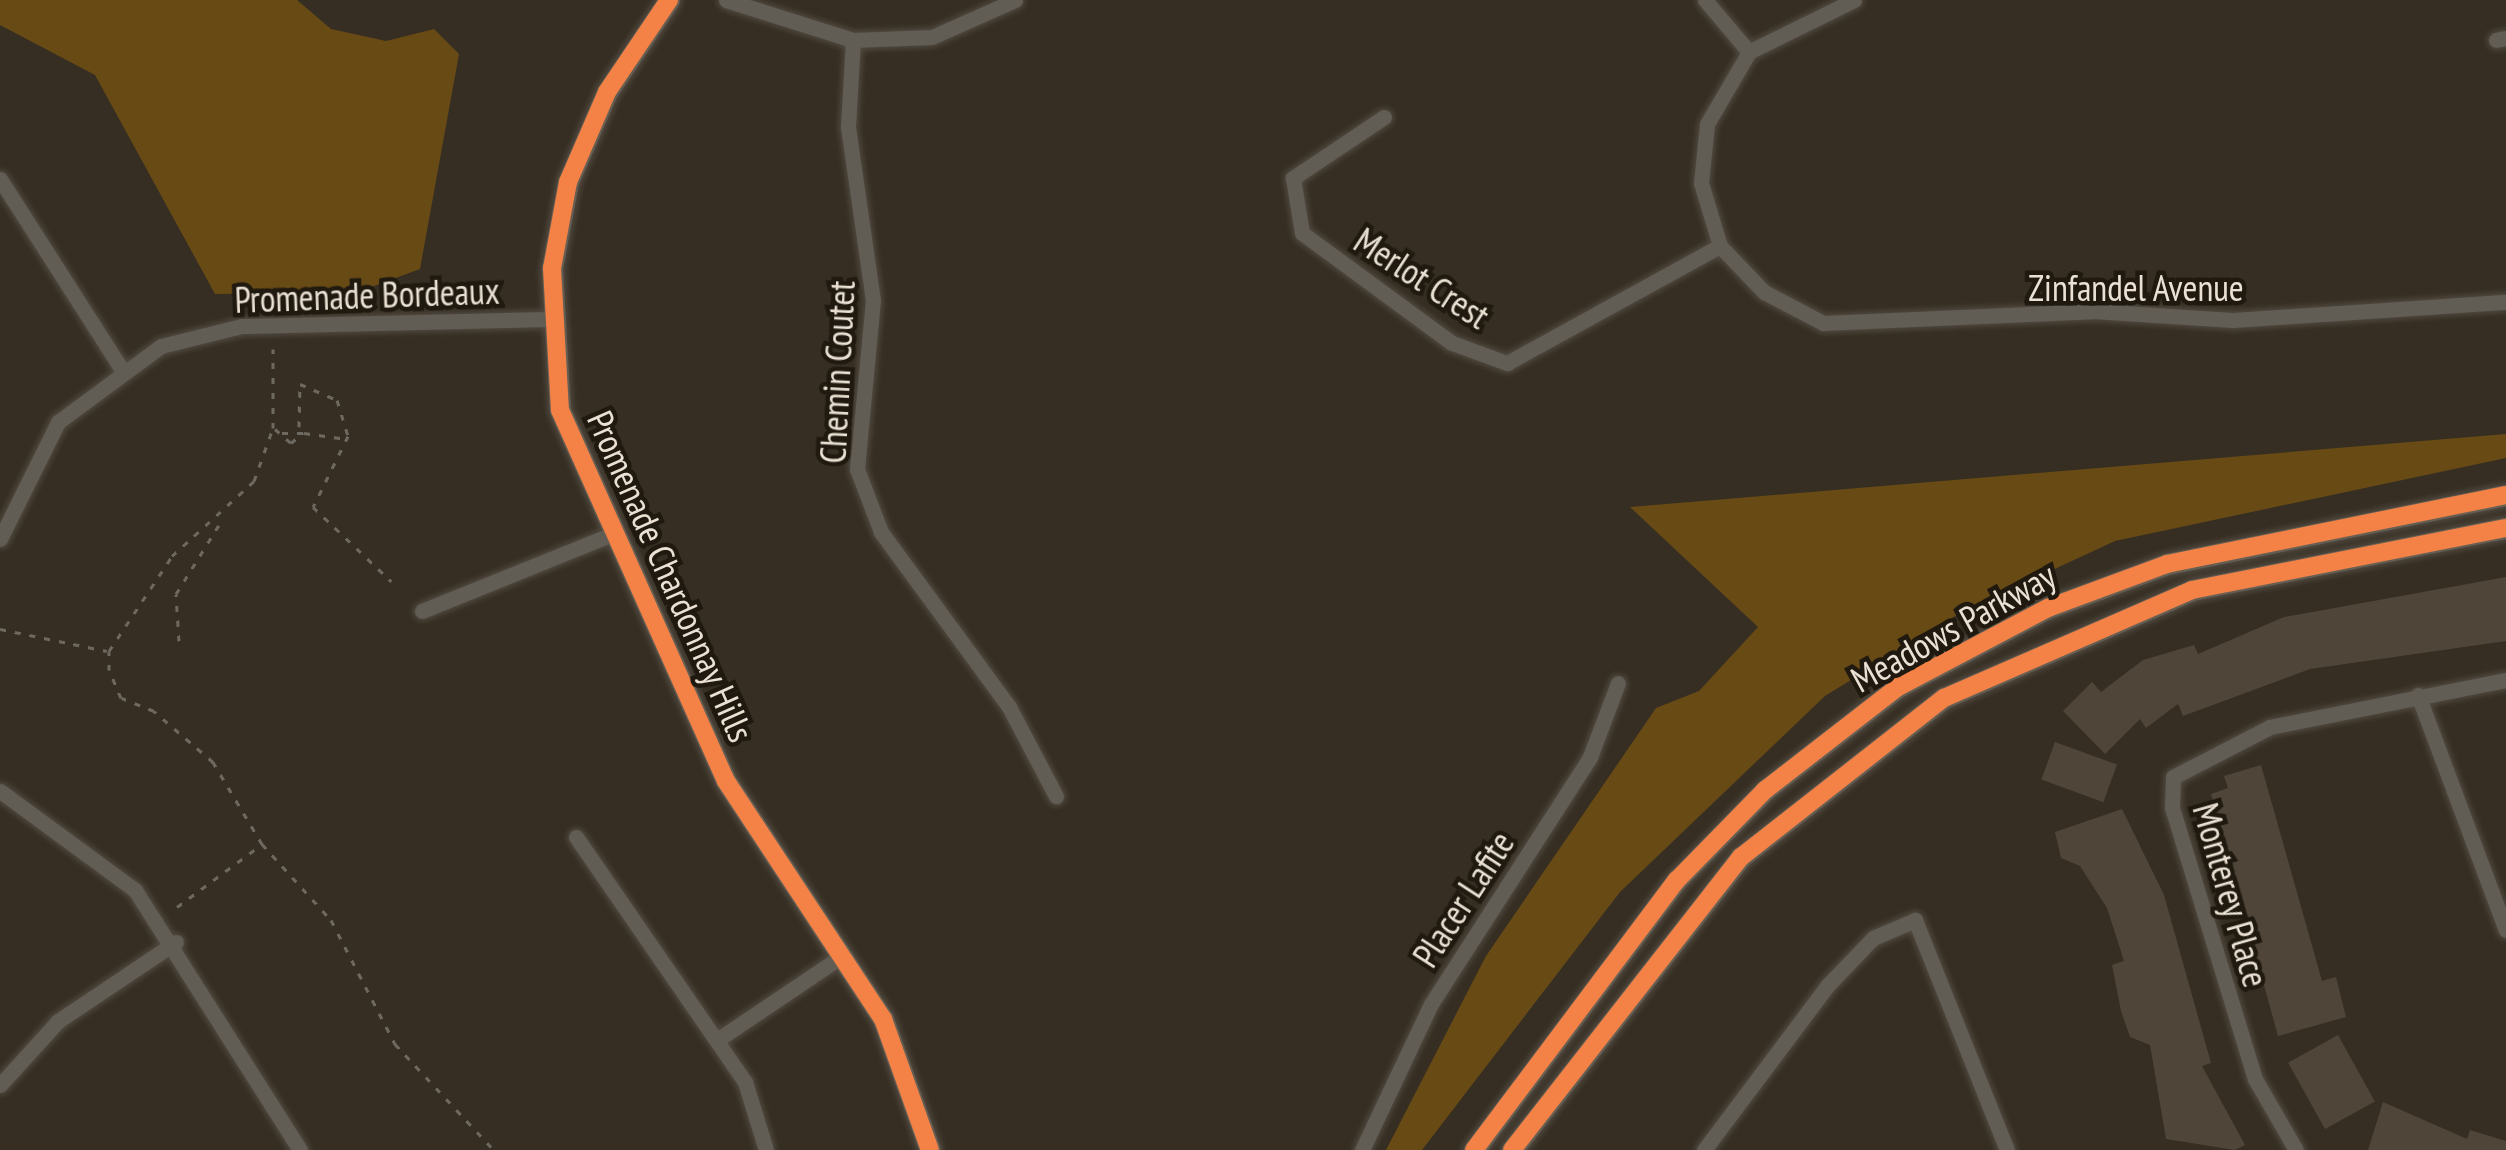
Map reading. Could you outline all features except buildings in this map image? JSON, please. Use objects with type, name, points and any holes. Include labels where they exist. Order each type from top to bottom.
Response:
[{"type":"main road","name":"Promenade Chardonnay Hills","points":[[669,0],[583,142],[559,224],[550,319],[560,410],[608,536],[726,781],[842,956],[907,1068],[930,1150]]},
{"type":"main road","name":"Meadows Parkway","points":[[1474,1150],[1677,880],[1765,790],[1898,687],[2028,618],[2167,564],[2506,496]]},
{"type":"main road","name":"Meadows Parkway","points":[[1512,1150],[1741,857],[1944,698],[2192,590],[2506,528]]},
{"type":"street","points":[[726,0],[853,40],[932,37],[1015,0]]},
{"type":"street","points":[[1705,0],[1749,52]]},
{"type":"street","points":[[1720,246],[1701,183],[1707,124],[1749,52],[1854,0]]},
{"type":"street","name":"Chemin Coutet","points":[[853,40],[848,128],[873,300],[857,469],[880,532],[1009,707],[1056,796]]},
{"type":"street","name":"Merlot Crest","points":[[1384,117],[1293,178],[1302,233],[1452,343],[1507,363],[1720,246]]},
{"type":"street","points":[[0,178],[120,367]]},
{"type":"street","name":"Zinfandel Avenue","points":[[1720,246],[1764,292],[1823,323],[2093,311],[2234,320],[2506,302]]},
{"type":"street","name":"Promenade Bordeaux","points":[[1,534],[58,422],[120,367],[242,326],[550,319]]},
{"type":"street","points":[[422,611],[608,536]]},
{"type":"street","name":"Monterey Place","points":[[2296,1150],[2255,1079],[2172,808],[2173,777],[2270,727],[2506,680]]},
{"type":"street","name":"Placer Lafite","points":[[1362,1150],[1431,1004],[1590,757],[1618,683]]},
{"type":"street","points":[[2418,695],[2506,930]]},
{"type":"street","points":[[0,791],[77,838],[176,942],[300,1150]]},
{"type":"street","points":[[576,837],[751,1096],[766,1150]]},
{"type":"street","points":[[1703,1150],[1827,986],[1901,922],[1915,920],[1932,943],[2007,1150]]},
{"type":"street","points":[[0,1085],[58,1021],[176,942]]},
{"type":"street","points":[[717,1040],[842,956]]},
{"type":"path","points":[[179,641],[176,594],[223,519],[254,481],[273,428],[273,349]]},
{"type":"path","points":[[347,439],[303,433],[299,427],[300,384],[309,383],[337,400],[347,439],[314,507],[391,581]]},
{"type":"path","points":[[279,433],[299,427]]},
{"type":"path","points":[[273,428],[296,443],[303,433]]},
{"type":"path","points":[[223,519],[172,556],[109,651],[121,698],[212,762],[262,844],[332,920],[395,1044],[494,1150]]},
{"type":"path","points":[[0,629],[63,651],[109,651]]},
{"type":"path","points":[[177,907],[262,844]]},
{"type":"shaded area","points":[[0,0],[297,0],[331,29],[386,41],[434,29],[459,54],[420,269],[358,292],[215,294],[95,75],[0,25]]},
{"type":"shaded area","points":[[2506,434],[2506,458],[2115,541],[1960,613],[1825,696],[1620,892],[1422,1150],[1386,1150],[1486,956],[1656,708],[1699,691],[1758,627],[1630,507]]},
{"type":"cycle path","points":[[669,0],[607,92],[568,182],[552,268],[560,410],[726,781],[883,1019],[930,1150]]},
{"type":"cycle path","points":[[1474,1150],[1677,880],[1765,790],[1898,687],[2048,608],[2167,564],[2506,495]]},
{"type":"cycle path","points":[[1512,1150],[1741,857],[1944,698],[2192,590],[2506,528]]}]
